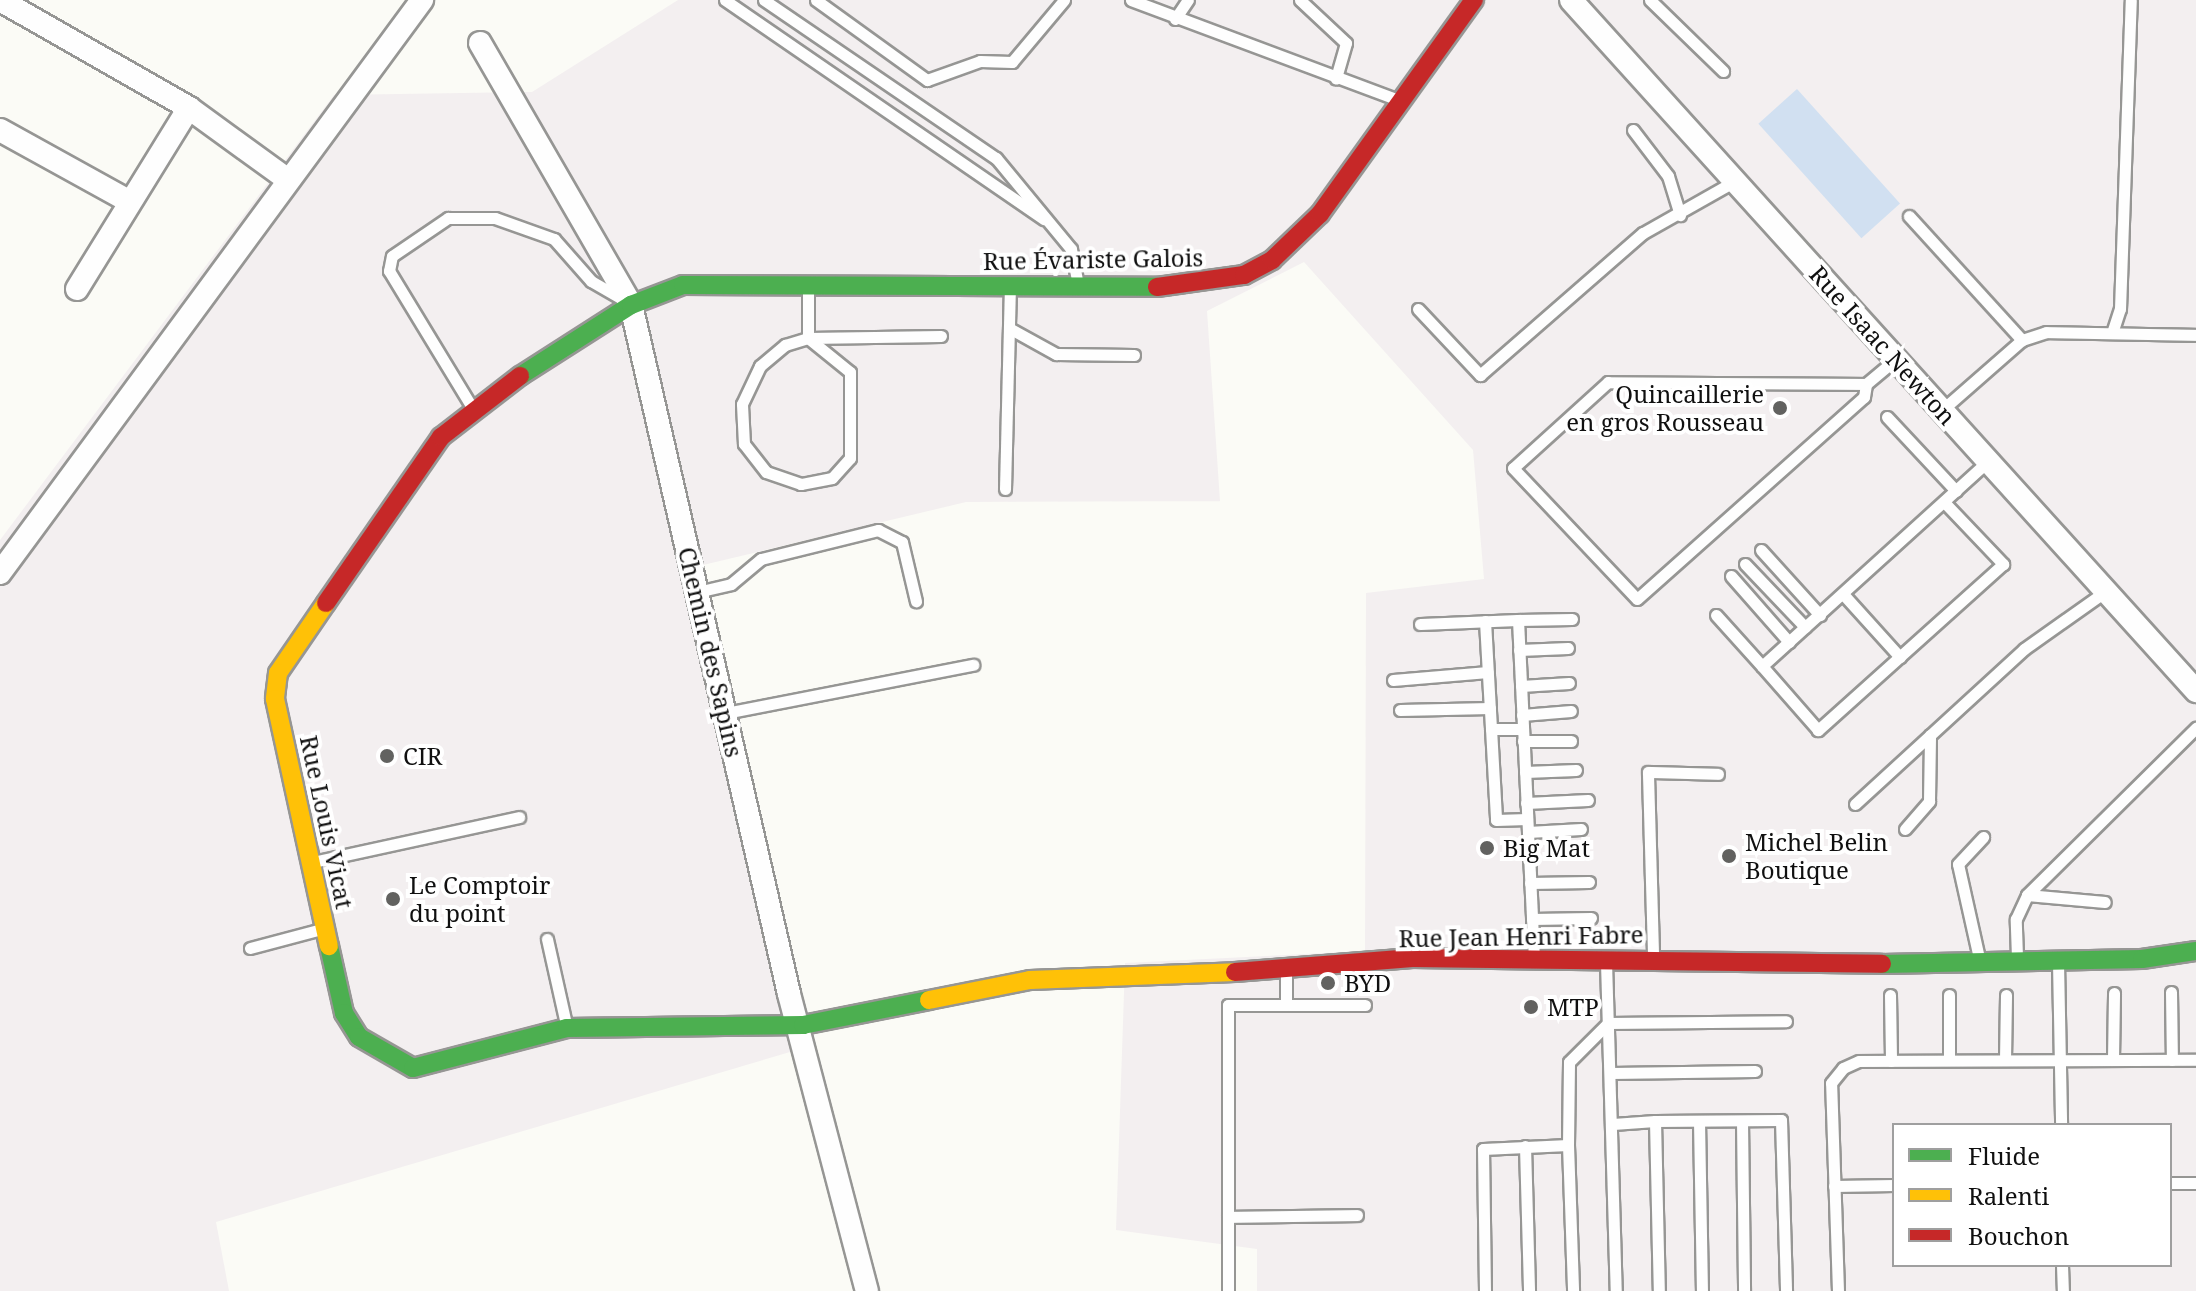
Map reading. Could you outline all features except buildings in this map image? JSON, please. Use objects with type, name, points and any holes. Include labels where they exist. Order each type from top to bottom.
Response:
[{"type":"street","points":[[0,573],[422,0]]},
{"type":"street","name":"Rue Évariste Galois","points":[[631,305],[708,280],[1179,287],[1223,281],[1272,260],[1320,214],[1399,100],[1474,0]]},
{"type":"street","name":"Rue Isaac Newton","points":[[1571,0],[2196,691]]},
{"type":"street","points":[[1,2],[189,108],[288,180]]},
{"type":"street","name":"Chemin des Sapins","points":[[480,43],[631,305],[789,994],[803,1025],[867,1291]]},
{"type":"street","points":[[77,289],[127,200],[189,108]]},
{"type":"street","points":[[0,130],[127,200]]},
{"type":"street","name":"Rue Louis Vicat","points":[[631,305],[471,407],[432,450],[278,673],[275,699],[344,1013],[359,1037],[391,1059],[439,1066],[567,1028],[803,1025]]},
{"type":"street","name":"Rue Jean Henri Fabre","points":[[803,1025],[1030,980],[1286,970],[1412,958],[1710,957],[1751,967],[2058,961],[2196,951]]},
{"type":"lane","points":[[725,0],[1003,197],[1052,223]]},
{"type":"lane","points":[[764,0],[996,158],[1071,249],[1078,285]]},
{"type":"lane","points":[[816,0],[927,80],[980,61],[1012,62],[1064,0]]},
{"type":"lane","points":[[1131,0],[1175,19],[1399,100]]},
{"type":"lane","points":[[1175,19],[1188,0]]},
{"type":"lane","points":[[1300,0],[1346,43],[1336,79]]},
{"type":"lane","points":[[1650,0],[1723,71]]},
{"type":"lane","points":[[2112,333],[2120,309],[2131,0]]},
{"type":"lane","points":[[1633,130],[1668,176],[1680,215]]},
{"type":"lane","points":[[1418,309],[1480,375],[1643,233],[1680,215],[1735,181]]},
{"type":"lane","points":[[1909,216],[2022,340]]},
{"type":"lane","points":[[471,407],[389,271],[392,256],[448,218],[495,218],[554,239],[591,281],[631,305]]},
{"type":"lane","points":[[808,282],[808,338]]},
{"type":"lane","points":[[1005,489],[1010,285]]},
{"type":"lane","points":[[1009,328],[1056,354],[1134,355]]},
{"type":"lane","points":[[1942,410],[2022,340],[2046,332],[2196,335]]},
{"type":"lane","points":[[808,338],[850,372],[850,458],[832,478],[801,484],[766,472],[744,444],[742,404],[760,366],[808,338],[941,336]]},
{"type":"lane","points":[[1866,384],[1864,397],[1637,599],[1513,468],[1608,382],[1866,384],[1896,359]]},
{"type":"lane","points":[[1887,417],[1956,491]]},
{"type":"lane","points":[[1762,666],[1988,461]]},
{"type":"lane","points":[[1716,615],[1818,730],[2003,564],[1944,502]]},
{"type":"lane","points":[[697,592],[731,584],[761,559],[878,530],[902,542],[916,601]]},
{"type":"lane","points":[[1761,550],[1820,615]]},
{"type":"lane","points":[[1745,564],[1805,627]]},
{"type":"lane","points":[[1731,576],[1789,642]]},
{"type":"lane","points":[[1855,804],[2024,649],[2106,591]]},
{"type":"lane","points":[[1843,594],[1900,657]]},
{"type":"lane","points":[[1420,624],[1572,619]]},
{"type":"lane","points":[[1518,620],[1534,957]]},
{"type":"lane","points":[[1485,621],[1496,820],[1527,819]]},
{"type":"lane","points":[[1519,650],[1568,648]]},
{"type":"lane","points":[[725,713],[973,665]]},
{"type":"lane","points":[[1393,680],[1488,672]]},
{"type":"lane","points":[[1521,686],[1569,683]]},
{"type":"lane","points":[[1400,710],[1490,708]]},
{"type":"lane","points":[[1522,715],[1571,711]]},
{"type":"lane","points":[[2017,962],[2016,919],[2027,895],[2196,728]]},
{"type":"lane","points":[[1491,729],[1571,741]]},
{"type":"lane","points":[[1905,829],[1929,801],[1930,735]]},
{"type":"lane","points":[[1525,772],[1576,770]]},
{"type":"lane","points":[[1653,957],[1648,772],[1718,774]]},
{"type":"lane","points":[[1526,803],[1588,800]]},
{"type":"lane","points":[[311,862],[519,817]]},
{"type":"lane","points":[[1528,832],[1581,829]]},
{"type":"lane","points":[[1980,963],[1958,864],[1983,837]]},
{"type":"lane","points":[[1530,883],[1589,882]]},
{"type":"lane","points":[[2027,895],[2105,902]]},
{"type":"lane","points":[[1532,919],[1591,918]]},
{"type":"lane","points":[[250,948],[325,928]]},
{"type":"lane","points":[[547,939],[567,1028]]},
{"type":"lane","points":[[1606,957],[1616,1291]]},
{"type":"lane","points":[[2058,961],[2061,1123]]},
{"type":"lane","points":[[1286,970],[1286,1005]]},
{"type":"lane","points":[[2171,992],[2172,1060]]},
{"type":"lane","points":[[2113,1059],[2114,993]]},
{"type":"lane","points":[[1890,995],[1891,1061]]},
{"type":"lane","points":[[1949,995],[1949,1060]]},
{"type":"lane","points":[[2005,1060],[2006,995]]},
{"type":"lane","points":[[1228,1291],[1228,1005],[1365,1005]]},
{"type":"lane","points":[[1573,1291],[1568,1145],[1569,1062],[1608,1023],[1786,1021]]},
{"type":"lane","points":[[1838,1291],[1831,1083],[1859,1061],[2196,1060]]},
{"type":"lane","points":[[1611,1073],[1755,1071]]},
{"type":"lane","points":[[1613,1124],[1781,1120],[1786,1291]]},
{"type":"lane","points":[[1655,1121],[1659,1291]]},
{"type":"lane","points":[[1699,1121],[1702,1291]]},
{"type":"lane","points":[[1742,1121],[1744,1291]]},
{"type":"lane","points":[[1485,1291],[1483,1149],[1568,1145]]},
{"type":"lane","points":[[1525,1146],[1529,1291]]},
{"type":"lane","points":[[2172,1183],[2196,1183]]},
{"type":"lane","points":[[1834,1186],[1892,1185]]},
{"type":"lane","points":[[1228,1217],[1357,1215]]},
{"type":"lane","points":[[2062,1267],[2063,1291]]},
{"type":"shaded area","points":[[678,0],[2196,0],[2196,1291],[1257,1291],[1257,1249],[1116,1230],[1125,963],[1365,951],[1366,593],[1484,579],[1473,450],[1304,262],[1207,311],[1220,501],[966,502],[703,565],[807,1047],[216,1222],[229,1291],[0,1291],[0,540],[334,95],[532,92]]},
{"type":"water","points":[[1797,89],[1900,203],[1861,238],[1758,124]]},
{"type":"traffic: fast","points":[[520,376],[631,305],[683,285],[1157,287]]},
{"type":"traffic: fast","points":[[329,946],[344,1013],[359,1037],[413,1068],[567,1028],[803,1025],[929,1000]]},
{"type":"traffic: fast","points":[[1882,964],[2142,959],[2196,951]]},
{"type":"traffic: slow","points":[[326,603],[278,673],[275,699],[329,946]]},
{"type":"traffic: slow","points":[[929,1000],[1030,980],[1235,972]]},
{"type":"traffic: jam","points":[[1157,287],[1244,275],[1272,260],[1320,214],[1474,0]]},
{"type":"traffic: jam","points":[[326,603],[441,437],[520,376]]},
{"type":"traffic: jam","points":[[1235,972],[1412,958],[1882,964]]},
{"type":"place","name":"Quincaillerie en gros Rousseau","points":[[1780,408]]},
{"type":"place","name":"CIR","points":[[387,756]]},
{"type":"place","name":"Big Mat","points":[[1487,848]]},
{"type":"place","name":"Michel Belin Boutique","points":[[1729,856]]},
{"type":"place","name":"Le Comptoir du point","points":[[393,899]]},
{"type":"place","name":"BYD","points":[[1328,983]]},
{"type":"place","name":"MTP","points":[[1531,1007]]}]
